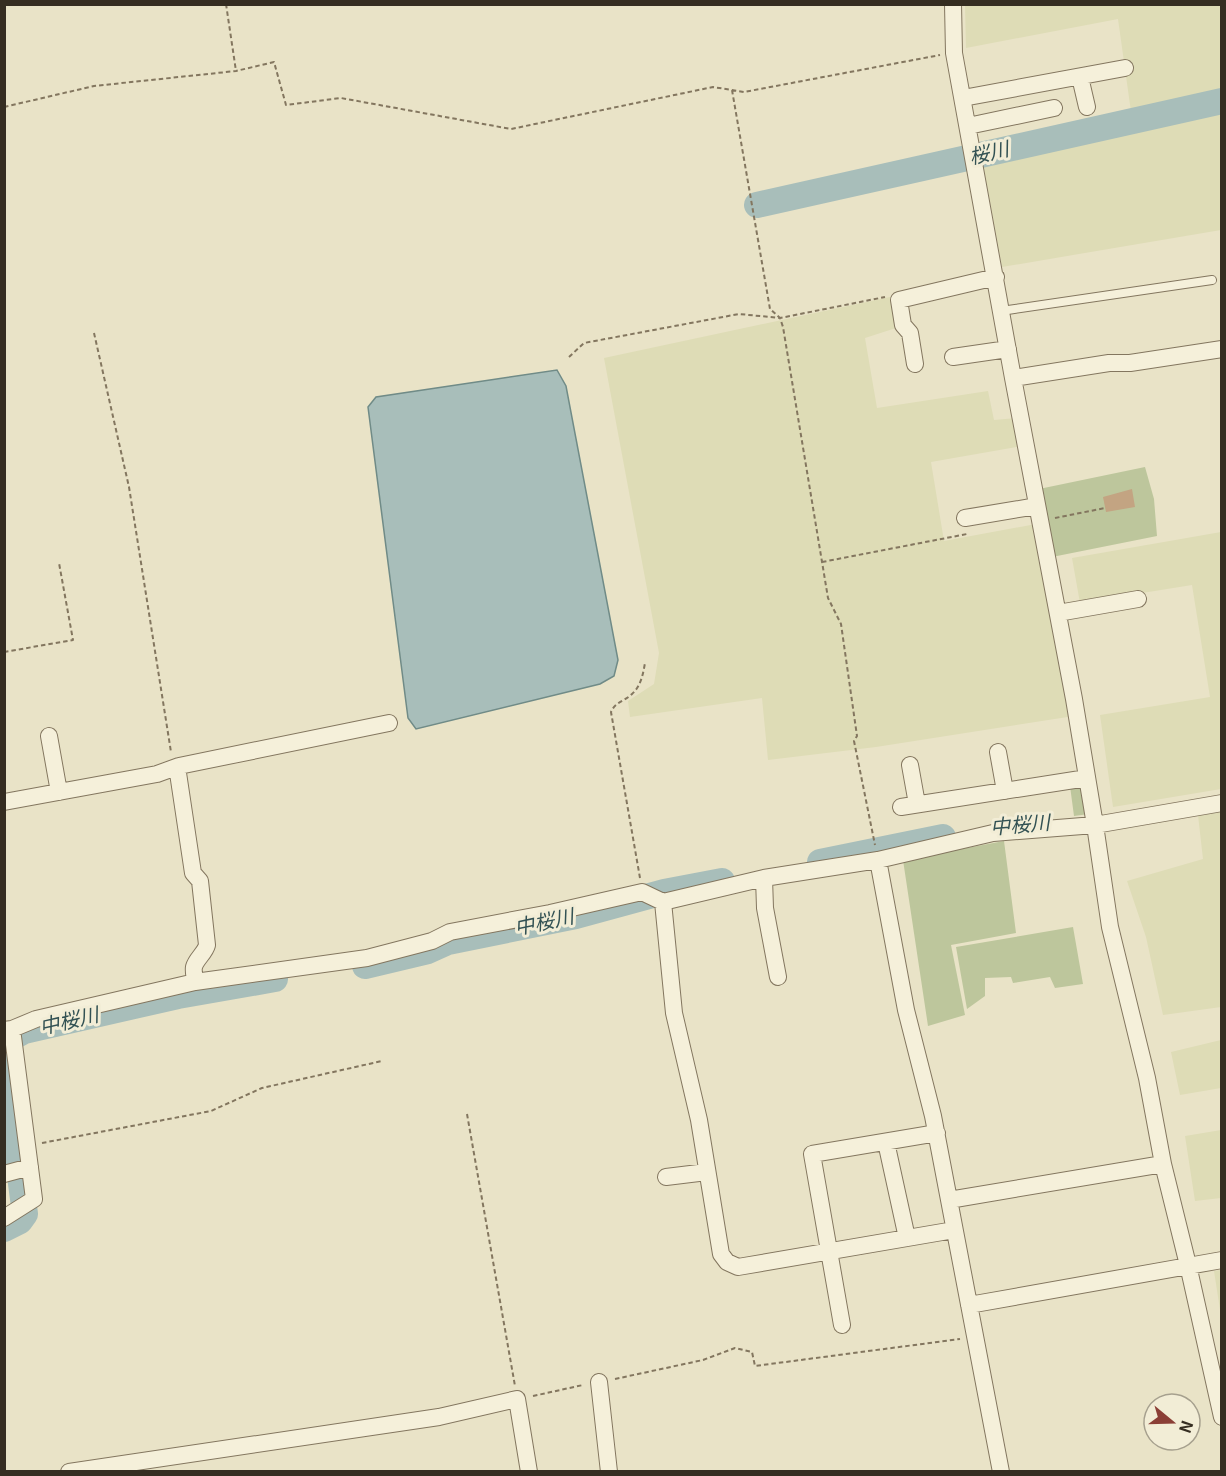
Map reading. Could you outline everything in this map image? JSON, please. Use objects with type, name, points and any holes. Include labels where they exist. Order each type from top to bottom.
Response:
[{"type":"street","points":[[952,4],[954,52],[1074,699],[1110,927],[1147,1078],[1163,1164],[1221,1417]]},
{"type":"street","points":[[963,98],[1125,68]]},
{"type":"street","points":[[1080,77],[1087,107]]},
{"type":"street","points":[[968,126],[1054,108]]},
{"type":"street","points":[[915,364],[910,333],[903,325],[899,300],[996,278]]},
{"type":"street","points":[[953,357],[1008,349]]},
{"type":"street","points":[[1013,378],[1221,349]]},
{"type":"street","points":[[969,526],[1039,513]]},
{"type":"street","points":[[1058,613],[1138,599]]},
{"type":"street","points":[[4,802],[156,774],[174,768],[389,723]]},
{"type":"street","points":[[49,736],[59,792]]},
{"type":"street","points":[[998,752],[1005,791]]},
{"type":"street","points":[[910,765],[909,806],[1087,778]]},
{"type":"street","points":[[174,768],[178,773],[193,873],[200,882],[207,945],[195,964],[195,982]]},
{"type":"street","points":[[4,1218],[34,1199],[20,1170],[27,1145],[10,1034],[36,1019],[195,982],[367,958],[432,941],[450,932],[550,913],[764,878],[993,833],[1095,825],[1221,802]]},
{"type":"street","points":[[877,854],[906,1010],[937,1133],[1001,1472]]},
{"type":"street","points":[[764,878],[765,908],[778,977]]},
{"type":"street","points":[[653,897],[674,1013],[699,1120],[721,1254],[728,1262],[738,1267],[954,1230]]},
{"type":"street","points":[[842,1325],[812,1154],[937,1133]]},
{"type":"street","points":[[886,1142],[907,1238]]},
{"type":"street","points":[[949,1200],[1163,1164]]},
{"type":"street","points":[[666,1177],[707,1172]]},
{"type":"street","points":[[969,1305],[1221,1260]]},
{"type":"street","points":[[598,1382],[609,1472]]},
{"type":"street","points":[[69,1472],[439,1417],[517,1400],[529,1472]]},
{"type":"lane","points":[[1001,311],[1212,280]]},
{"type":"path","points":[[226,4],[236,71]]},
{"type":"path","points":[[4,107],[94,86],[236,71],[273,62],[286,105],[341,98],[511,129],[713,87],[744,92],[954,52]]},
{"type":"path","points":[[732,90],[770,309],[780,318],[783,327],[828,598],[841,624],[857,736],[854,741],[877,854]]},
{"type":"path","points":[[569,357],[584,343],[739,314],[780,318],[891,296],[899,300]]},
{"type":"path","points":[[94,333],[129,487],[174,768]]},
{"type":"path","points":[[1039,513],[1105,508]]},
{"type":"path","points":[[822,562],[969,526]]},
{"type":"path","points":[[4,652],[73,640],[59,563]]},
{"type":"path","points":[[645,663],[643,677],[638,687],[631,696],[613,707],[611,712],[653,897]]},
{"type":"path","points":[[27,1145],[211,1111],[262,1088],[382,1061]]},
{"type":"path","points":[[467,1114],[517,1400],[703,1360],[735,1348],[752,1352],[755,1366],[975,1337]]},
{"type":"shaded area","points":[[965,5],[1221,5],[1221,230],[1002,267],[982,160],[1133,126],[1118,19],[966,48]]},
{"type":"shaded area","points":[[890,297],[896,328],[865,338],[877,408],[988,391],[994,420],[1017,418],[1022,446],[931,462],[944,541],[1036,524],[1074,716],[876,747],[768,760],[762,698],[630,717],[628,701],[654,684],[659,653],[604,358]]},
{"type":"shaded area","points":[[1221,532],[1221,789],[1113,807],[1100,715],[1210,697],[1192,585],[1080,603],[1072,558]]},
{"type":"shaded area","points":[[1221,810],[1221,1007],[1163,1015],[1146,937],[1127,881],[1203,859],[1198,815]]},
{"type":"shaded area","points":[[1221,1040],[1221,1088],[1180,1095],[1171,1052]]},
{"type":"shaded area","points":[[1221,1130],[1221,1198],[1195,1201],[1185,1136]]},
{"type":"shaded area","points":[[1222,1270],[1221,1316],[1214,1271]]},
{"type":"green space","points":[[1145,467],[1154,499],[1157,536],[1052,557],[1039,489]]},
{"type":"green space","points":[[1085,783],[1089,814],[1074,816],[1070,786]]},
{"type":"green space","points":[[1004,841],[1016,933],[951,945],[965,1015],[928,1026],[903,860]]},
{"type":"green space","points":[[1073,927],[1083,984],[1055,988],[1050,977],[1013,983],[1011,977],[985,978],[985,996],[967,1009],[956,947]]},
{"type":"water","points":[[557,370],[566,386],[618,660],[614,676],[600,684],[416,729],[408,718],[368,407],[376,397]]},
{"type":"building","points":[[1132,489],[1135,507],[1106,512],[1103,497]]},
{"type":"waterway","name":"桜川","points":[[757,205],[1222,101]]},
{"type":"waterway","name":"中桜川","points":[[820,862],[943,837]]},
{"type":"waterway","name":"中桜川","points":[[365,966],[428,951],[448,942],[576,916],[664,892],[722,881]]},
{"type":"waterway","name":"中桜川","points":[[4,1042],[24,1031],[178,996],[275,979]]},
{"type":"waterway","name":"中桜川","points":[[4,1054],[25,1214],[20,1221],[4,1229]]}]
